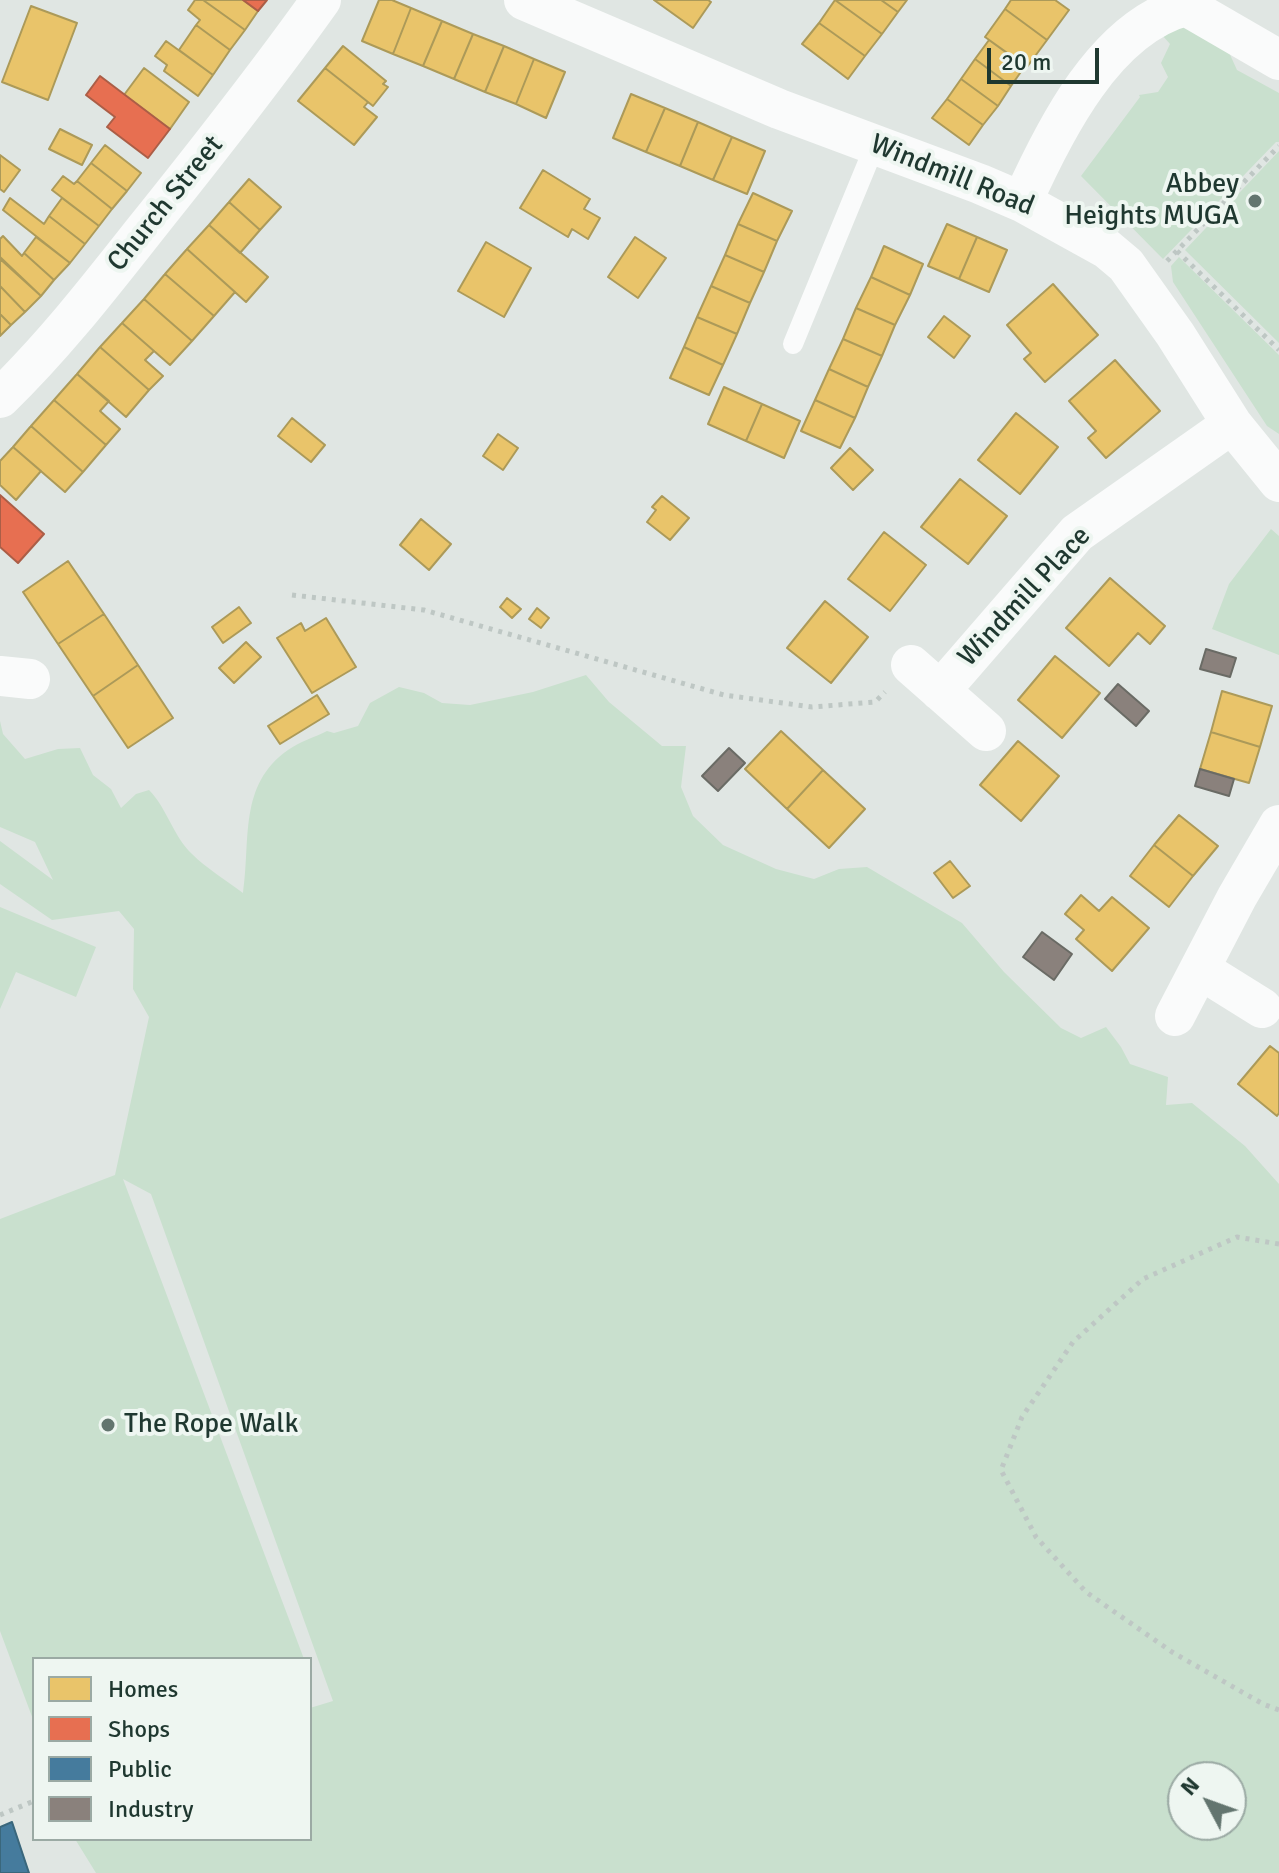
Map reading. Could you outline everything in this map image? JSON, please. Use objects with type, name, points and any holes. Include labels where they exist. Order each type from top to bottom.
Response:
[{"type":"street","name":"Church Street","points":[[0,398],[28,371],[218,140],[321,0]]},
{"type":"street","name":"Windmill Road","points":[[524,0],[590,12],[779,109],[1022,202],[1107,249],[1126,265],[1175,334],[1232,424],[1279,482]]},
{"type":"street","points":[[1022,202],[1065,117],[1099,68],[1134,33],[1165,12],[1186,6],[1279,60]]},
{"type":"street","name":"Windmill Place","points":[[940,691],[1077,533],[1232,424]]},
{"type":"street","name":"Windmill Place","points":[[911,665],[986,731]]},
{"type":"street","points":[[1175,1016],[1237,897],[1279,825]]},
{"type":"street","points":[[1201,970],[1262,1008]]},
{"type":"lane","points":[[793,344],[875,145]]},
{"type":"path","points":[[1158,271],[1279,146]]},
{"type":"path","points":[[1177,251],[1279,350]]},
{"type":"path","points":[[292,595],[424,610],[724,695],[812,707],[875,702],[911,665]]},
{"type":"path","points":[[1279,1244],[1237,1237],[1143,1279],[1073,1342],[1022,1417],[1001,1470],[1036,1537],[1086,1592],[1172,1652],[1279,1710]]},
{"type":"path","points":[[0,1815],[32,1802]]},
{"type":"green space","points":[[1177,26],[1202,33],[1227,48],[1237,70],[1279,93],[1279,142],[1163,259],[1081,176],[1139,95],[1158,92],[1168,77],[1161,63],[1170,44],[1162,35]]},
{"type":"green space","name":"Abbey Heights MUGA","points":[[1279,151],[1279,343],[1185,250]]},
{"type":"green space","points":[[1179,257],[1279,355],[1279,434],[1267,426],[1173,282],[1171,266]]},
{"type":"green space","points":[[1271,529],[1279,536],[1279,655],[1212,629],[1229,584]]},
{"type":"green space","points":[[586,675],[609,702],[662,746],[686,746],[681,787],[693,816],[723,845],[776,869],[814,879],[839,869],[867,867],[962,923],[1004,972],[1061,1028],[1081,1038],[1106,1027],[1130,1064],[1168,1077],[1166,1105],[1192,1103],[1245,1146],[1279,1184],[1279,1873],[96,1873],[76,1841],[312,1841],[312,1707],[333,1701],[151,1194],[123,1179],[303,1657],[32,1657],[32,1717],[0,1631],[0,1219],[115,1175],[149,1017],[133,989],[134,929],[119,911],[52,920],[0,884],[0,841],[53,880],[35,842],[0,827],[0,721],[3,734],[25,759],[58,749],[80,748],[93,775],[111,789],[121,808],[136,794],[149,790],[185,847],[243,893],[254,797],[272,764],[302,742],[327,731],[334,733],[358,726],[370,703],[399,687],[424,693],[442,703],[470,705],[533,692]]},
{"type":"green space","points":[[0,907],[96,947],[76,997],[16,972],[0,1009]]},
{"type":"building: Homes","points":[[195,0],[203,0],[245,30],[230,50],[196,25],[200,20],[188,10]]},
{"type":"building: Homes","points":[[203,0],[243,0],[258,11],[245,30]]},
{"type":"building: Homes","points":[[379,0],[392,0],[411,8],[393,54],[362,41]]},
{"type":"building: Homes","points":[[654,0],[708,0],[711,2],[693,28]]},
{"type":"building: Homes","points":[[835,0],[881,0],[898,12],[882,34]]},
{"type":"building: Homes","points":[[835,0],[882,34],[865,56],[819,23]]},
{"type":"building: Homes","points":[[881,0],[907,0],[898,12]]},
{"type":"building: Homes","points":[[1011,0],[1055,0],[1069,10],[1047,40],[1005,9]]},
{"type":"building: Homes","points":[[31,6],[77,23],[48,100],[2,82]]},
{"type":"building: Homes","points":[[411,8],[442,21],[423,66],[393,54]]},
{"type":"building: Homes","points":[[1005,9],[1047,40],[1027,67],[985,37]]},
{"type":"building: Homes","points":[[442,21],[473,34],[454,79],[423,66]]},
{"type":"building: Homes","points":[[819,23],[865,56],[848,79],[802,44]]},
{"type":"building: Homes","points":[[196,25],[230,50],[213,75],[179,50]]},
{"type":"building: Homes","points":[[473,34],[504,46],[485,92],[454,79]]},
{"type":"building: Homes","points":[[989,40],[1025,66],[1011,86],[975,59]]},
{"type":"building: Homes","points":[[166,41],[213,75],[198,96],[164,71],[167,65],[155,56]]},
{"type":"building: Homes","points":[[343,46],[386,81],[383,84],[388,87],[373,106],[325,68]]},
{"type":"building: Homes","points":[[504,46],[534,59],[516,104],[485,92]]},
{"type":"building: Homes","points":[[534,59],[565,72],[546,118],[516,104]]},
{"type":"building: Homes","points":[[975,59],[1011,86],[998,106],[961,79]]},
{"type":"building: Homes","points":[[144,68],[189,102],[170,129],[124,95]]},
{"type":"building: Homes","points":[[325,68],[368,102],[364,107],[377,117],[354,145],[298,101]]},
{"type":"building: Homes","points":[[961,79],[998,106],[983,125],[947,99]]},
{"type":"building: Homes","points":[[631,94],[665,108],[646,152],[613,138]]},
{"type":"building: Homes","points":[[947,99],[983,125],[969,145],[932,118]]},
{"type":"building: Homes","points":[[665,108],[698,122],[680,166],[646,152]]},
{"type":"building: Homes","points":[[698,122],[732,137],[713,180],[680,166]]},
{"type":"building: Homes","points":[[60,129],[92,145],[82,165],[49,149]]},
{"type":"building: Homes","points":[[732,137],[765,151],[747,194],[713,180]]},
{"type":"building: Homes","points":[[105,145],[141,173],[127,191],[91,163]]},
{"type":"building: Homes","points":[[0,155],[20,170],[4,192],[0,189]]},
{"type":"building: Homes","points":[[91,163],[127,191],[112,209],[77,181]]},
{"type":"building: Homes","points":[[543,170],[590,199],[584,209],[600,218],[588,239],[572,229],[568,237],[520,208]]},
{"type":"building: Homes","points":[[63,176],[74,184],[77,181],[112,209],[99,226],[52,190]]},
{"type":"building: Homes","points":[[249,179],[281,207],[260,230],[229,202]]},
{"type":"building: Homes","points":[[753,193],[792,211],[777,241],[738,224]]},
{"type":"building: Homes","points":[[10,198],[44,224],[49,216],[85,244],[70,263],[3,210]]},
{"type":"building: Homes","points":[[62,198],[99,226],[85,244],[49,216]]},
{"type":"building: Homes","points":[[229,202],[260,230],[240,253],[209,225]]},
{"type":"building: Homes","points":[[738,224],[777,241],[764,272],[725,255]]},
{"type":"building: Homes","points":[[947,224],[977,237],[959,279],[928,266]]},
{"type":"building: Homes","points":[[209,225],[268,277],[246,302],[187,249]]},
{"type":"building: Homes","points":[[3,236],[22,256],[24,253],[54,280],[41,296],[0,257],[0,239]]},
{"type":"building: Homes","points":[[36,237],[70,263],[54,280],[24,253]]},
{"type":"building: Homes","points":[[635,237],[666,258],[638,298],[608,277]]},
{"type":"building: Homes","points":[[977,237],[1007,250],[989,292],[959,279]]},
{"type":"building: Homes","points":[[486,242],[531,268],[504,317],[458,291]]},
{"type":"building: Homes","points":[[884,246],[923,264],[910,295],[871,277]]},
{"type":"building: Homes","points":[[187,249],[235,292],[214,316],[165,274]]},
{"type":"building: Homes","points":[[725,255],[764,272],[750,303],[711,286]]},
{"type":"building: Homes","points":[[0,259],[41,296],[25,312],[0,286]]},
{"type":"building: Homes","points":[[165,274],[214,316],[192,341],[144,299]]},
{"type":"building: Homes","points":[[871,277],[910,295],[895,325],[856,308]]},
{"type":"building: Homes","points":[[1053,284],[1098,335],[1045,382],[1024,359],[1031,353],[1007,325]]},
{"type":"building: Homes","points":[[0,286],[25,312],[11,325],[0,314]]},
{"type":"building: Homes","points":[[711,286],[750,303],[737,334],[697,317]]},
{"type":"building: Homes","points":[[144,299],[192,341],[170,365],[122,323]]},
{"type":"building: Homes","points":[[856,308],[895,325],[882,356],[843,339]]},
{"type":"building: Homes","points":[[0,314],[11,325],[0,336]]},
{"type":"building: Homes","points":[[944,316],[970,336],[954,358],[928,337]]},
{"type":"building: Homes","points":[[697,317],[737,334],[723,365],[684,347]]},
{"type":"building: Homes","points":[[122,323],[154,351],[145,360],[163,376],[149,390],[100,347]]},
{"type":"building: Homes","points":[[843,339],[882,356],[868,387],[829,369]]},
{"type":"building: Homes","points":[[100,347],[149,390],[126,417],[77,374]]},
{"type":"building: Homes","points":[[684,347],[723,365],[709,395],[670,378]]},
{"type":"building: Homes","points":[[1115,360],[1160,411],[1106,458],[1088,438],[1096,431],[1069,401]]},
{"type":"building: Homes","points":[[829,369],[868,387],[855,418],[815,400]]},
{"type":"building: Homes","points":[[77,374],[109,401],[100,411],[120,429],[106,445],[54,400]]},
{"type":"building: Homes","points":[[724,387],[762,404],[746,441],[708,424]]},
{"type":"building: Homes","points":[[54,400],[106,445],[83,472],[31,426]]},
{"type":"building: Homes","points":[[815,400],[855,418],[840,448],[801,431]]},
{"type":"building: Homes","points":[[762,404],[800,421],[784,458],[746,441]]},
{"type":"building: Homes","points":[[1016,413],[1058,447],[1020,494],[978,460]]},
{"type":"building: Homes","points":[[292,418],[325,445],[311,462],[278,436]]},
{"type":"building: Homes","points":[[31,426],[83,472],[65,492],[13,447]]},
{"type":"building: Homes","points":[[498,434],[518,448],[503,470],[483,456]]},
{"type":"building: Homes","points":[[13,447],[41,471],[16,500],[0,485],[0,461]]},
{"type":"building: Homes","points":[[850,448],[873,470],[853,490],[831,468]]},
{"type":"building: Homes","points":[[960,479],[1007,516],[968,564],[921,527]]},
{"type":"building: Homes","points":[[662,496],[689,518],[670,540],[647,522],[656,510],[652,507]]},
{"type":"building: Homes","points":[[421,519],[451,544],[429,570],[400,545]]},
{"type":"building: Homes","points":[[884,532],[926,565],[890,611],[848,579]]},
{"type":"building: Homes","points":[[68,561],[104,614],[58,644],[23,592]]},
{"type":"building: Homes","points":[[1110,578],[1165,626],[1150,644],[1138,633],[1109,666],[1066,628]]},
{"type":"building: Homes","points":[[507,598],[521,609],[512,618],[500,607]]},
{"type":"building: Homes","points":[[825,601],[868,637],[831,683],[787,648]]},
{"type":"building: Homes","points":[[239,607],[251,623],[223,643],[212,627]]},
{"type":"building: Homes","points":[[537,608],[549,618],[541,628],[529,619]]},
{"type":"building: Homes","points":[[104,614],[138,665],[93,696],[58,644]]},
{"type":"building: Homes","points":[[326,618],[356,667],[312,693],[277,638],[301,623],[305,631]]},
{"type":"building: Homes","points":[[246,642],[261,657],[234,683],[219,668]]},
{"type":"building: Homes","points":[[1055,656],[1100,693],[1062,738],[1018,700]]},
{"type":"building: Homes","points":[[138,665],[173,718],[128,748],[93,696]]},
{"type":"building: Homes","points":[[1222,691],[1272,706],[1260,747],[1211,732]]},
{"type":"building: Homes","points":[[317,695],[329,714],[280,744],[268,726]]},
{"type":"building: Homes","points":[[781,731],[823,770],[787,809],[745,769]]},
{"type":"building: Homes","points":[[1211,732],[1260,747],[1249,783],[1200,769]]},
{"type":"building: Homes","points":[[1018,741],[1059,776],[1021,821],[980,785]]},
{"type":"building: Homes","points":[[823,770],[865,809],[829,848],[787,809]]},
{"type":"building: Homes","points":[[1179,815],[1218,846],[1193,876],[1154,845]]},
{"type":"building: Homes","points":[[1154,845],[1193,876],[1169,907],[1130,876]]},
{"type":"building: Homes","points":[[950,861],[970,886],[953,898],[934,873]]},
{"type":"building: Homes","points":[[1081,895],[1099,911],[1112,897],[1149,928],[1112,971],[1076,939],[1084,930],[1065,914]]},
{"type":"building: Homes","points":[[1270,1046],[1279,1053],[1277,1116],[1238,1084]]},
{"type":"building: Shops","points":[[243,0],[267,0],[258,11]]},
{"type":"building: Shops","points":[[100,76],[170,129],[148,158],[107,127],[115,117],[86,95]]},
{"type":"building: Shops","points":[[0,495],[44,534],[18,563],[0,547]]},
{"type":"building: Public","points":[[12,1822],[29,1873],[0,1873],[0,1827]]},
{"type":"building: Industry","points":[[1206,649],[1236,658],[1230,677],[1200,669]]},
{"type":"building: Industry","points":[[1118,684],[1149,711],[1136,726],[1105,699]]},
{"type":"building: Industry","points":[[729,748],[745,763],[718,791],[702,776]]},
{"type":"building: Industry","points":[[1200,769],[1234,779],[1229,796],[1195,786]]},
{"type":"building: Industry","points":[[1042,932],[1072,954],[1054,980],[1023,957]]},
{"type":"place","name":"Abbey Heights MUGA","points":[[1255,201]]},
{"type":"place","name":"The Rope Walk","points":[[108,1425]]}]
